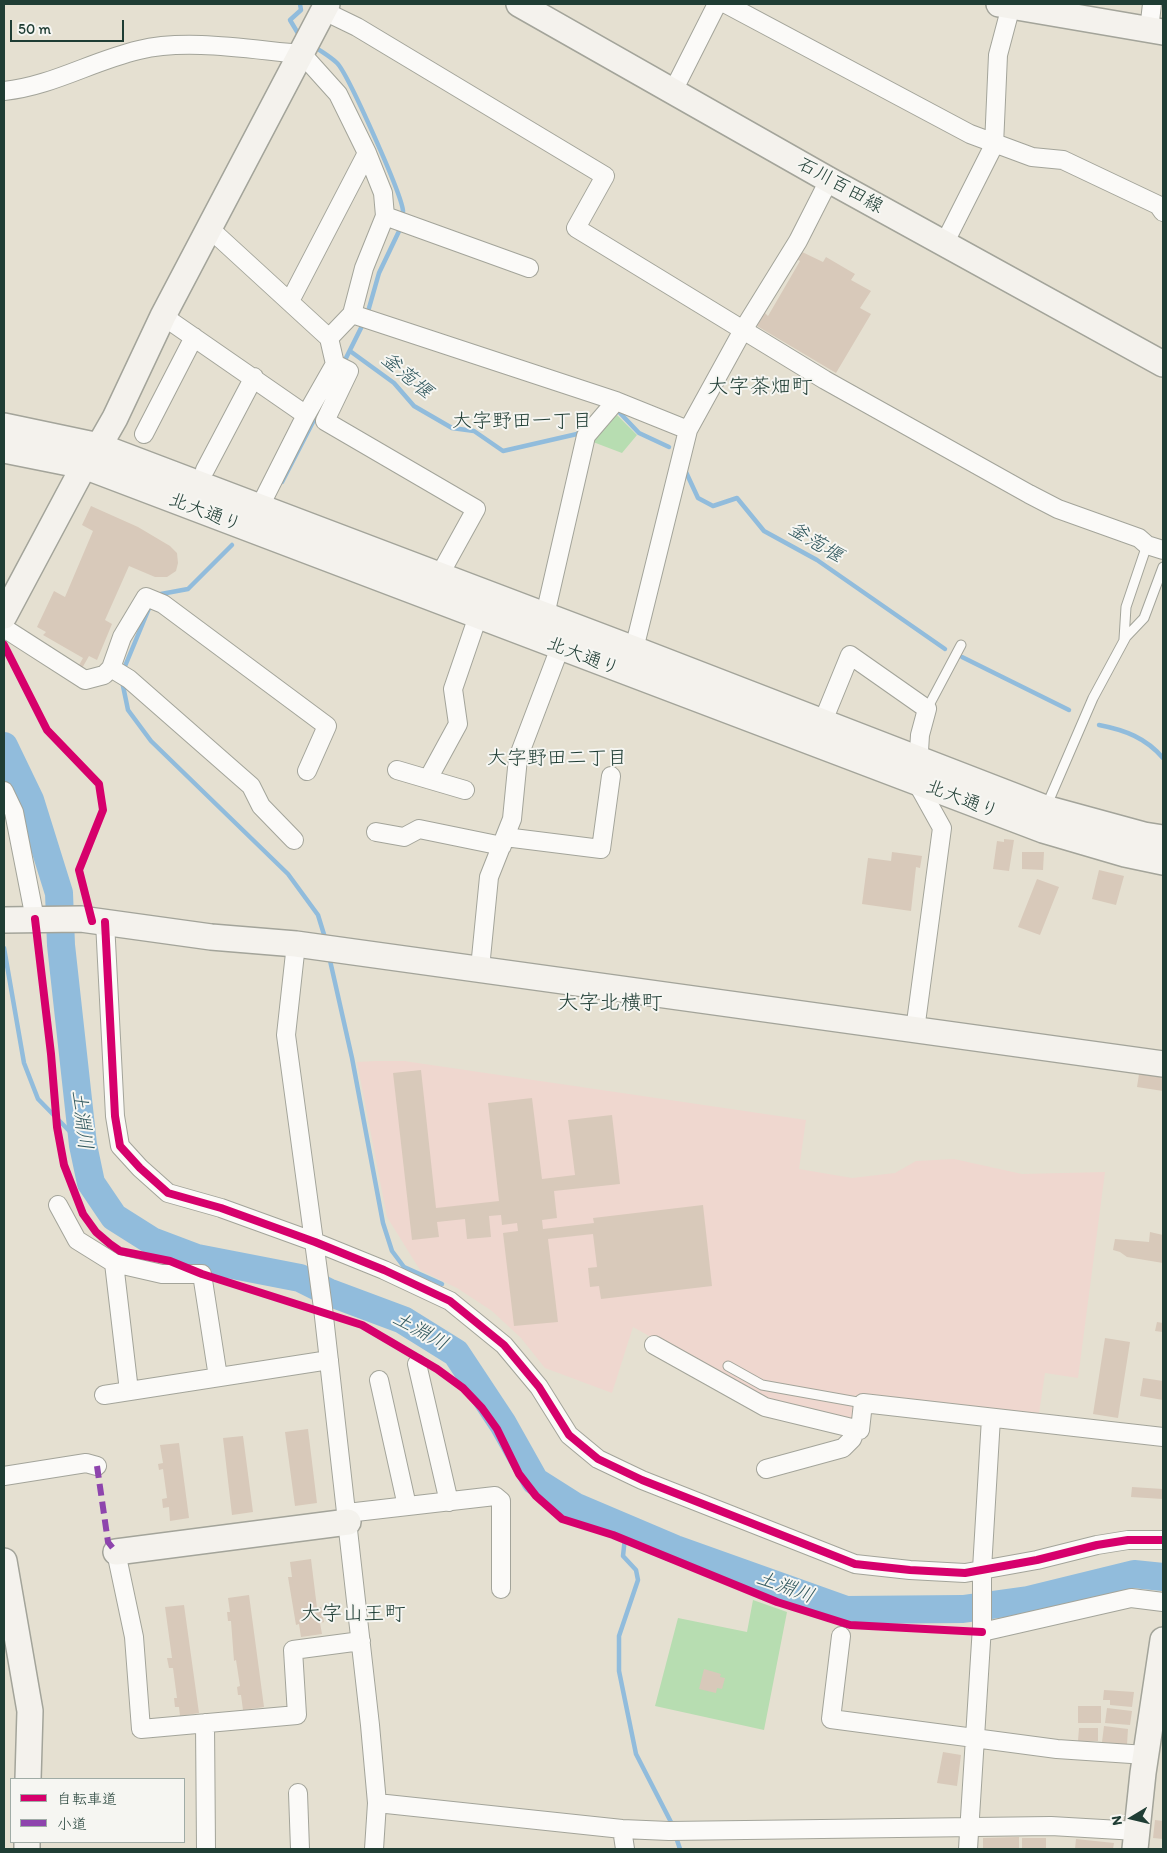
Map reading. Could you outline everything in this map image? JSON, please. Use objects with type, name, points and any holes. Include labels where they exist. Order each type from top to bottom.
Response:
[{"type":"street","name":"石川百田線","points":[[519,4],[829,180],[1163,364]]},
{"type":"street","points":[[673,91],[718,4]]},
{"type":"street","points":[[726,4],[994,144],[1032,157],[1063,160],[1158,205],[1163,212]]},
{"type":"street","points":[[944,244],[994,144],[998,56],[1005,5],[1156,31],[1152,4]]},
{"type":"street","points":[[4,616],[84,466],[99,446],[163,316],[326,8],[605,176],[576,228],[825,380],[1058,509],[1139,538],[1155,548]]},
{"type":"street","points":[[4,91],[29,88],[139,50],[180,44],[302,54],[338,94],[367,152],[383,193],[385,216],[364,268],[360,317]]},
{"type":"street","points":[[290,301],[367,152]]},
{"type":"street","points":[[634,649],[688,430],[743,330],[798,241],[829,180]]},
{"type":"street","points":[[385,216],[529,268]]},
{"type":"street","points":[[209,228],[330,338],[340,366],[349,371],[326,421],[476,509],[433,586]]},
{"type":"street","points":[[163,316],[306,414]]},
{"type":"street","points":[[360,317],[616,402],[688,430]]},
{"type":"street","points":[[330,338],[360,317]]},
{"type":"street","points":[[144,434],[194,337]]},
{"type":"street","points":[[254,518],[306,414],[340,366]]},
{"type":"street","points":[[205,470],[254,377]]},
{"type":"street","points":[[545,615],[586,436],[616,402]]},
{"type":"street","name":"北大通り","points":[[4,426],[99,446],[254,518]]},
{"type":"street","name":"北大通り","points":[[4,450],[84,466],[254,518],[433,586],[545,615],[568,626],[634,649],[918,757],[1046,808],[1144,835],[1163,838]]},
{"type":"street","name":"北大通り","points":[[433,586],[478,616],[559,648],[1043,830],[1124,854],[1163,862]]},
{"type":"street","points":[[120,673],[122,637],[146,596],[163,604],[327,726],[307,771]]},
{"type":"street","points":[[428,779],[458,724],[453,689],[478,616]]},
{"type":"street","points":[[480,968],[490,877],[512,819],[518,758],[568,626]]},
{"type":"street","points":[[4,628],[85,680],[120,673],[251,786],[261,806],[294,840]]},
{"type":"street","points":[[823,722],[850,655],[927,709],[920,735],[917,783],[942,828],[915,1030]]},
{"type":"street","points":[[397,770],[465,790]]},
{"type":"street","points":[[376,832],[404,837],[419,829],[504,841],[601,849],[611,776]]},
{"type":"street","points":[[4,791],[14,812],[39,919]]},
{"type":"street","points":[[4,920],[93,921],[211,937],[330,948],[1163,1064]]},
{"type":"street","points":[[93,921],[120,1146],[140,1168],[168,1193],[221,1208],[315,1242],[384,1270],[450,1301],[504,1346],[540,1387],[569,1435],[598,1459],[642,1480],[855,1564],[910,1570],[965,1572],[982,1576],[1097,1545],[1128,1540],[1163,1540]]},
{"type":"street","points":[[296,944],[286,1035],[324,1308],[361,1641],[377,1803],[374,1849]]},
{"type":"street","points":[[58,1206],[77,1240],[114,1263],[162,1274],[202,1274],[218,1377]]},
{"type":"street","points":[[114,1263],[129,1391]]},
{"type":"street","points":[[654,1345],[765,1407],[860,1430],[863,1403],[1163,1437]]},
{"type":"street","points":[[104,1394],[329,1360]]},
{"type":"street","points":[[417,1364],[449,1502]]},
{"type":"street","points":[[379,1380],[407,1506]]},
{"type":"street","points":[[968,1849],[982,1629],[982,1576],[991,1418]]},
{"type":"street","points":[[766,1469],[843,1448],[852,1439],[856,1429]]},
{"type":"street","points":[[4,1476],[86,1463],[97,1466]]},
{"type":"street","points":[[361,1641],[292,1650],[298,1715],[141,1729],[134,1637],[116,1552],[347,1518],[407,1506],[495,1496],[501,1501],[502,1589]]},
{"type":"street","points":[[4,1561],[30,1712],[28,1778]]},
{"type":"street","points":[[982,1629],[1131,1598],[1163,1602]]},
{"type":"street","points":[[841,1636],[832,1719],[975,1740],[1057,1749],[1146,1755]]},
{"type":"street","points":[[377,1803],[622,1829],[674,1831],[969,1829],[1051,1826],[1136,1840],[1146,1755],[1157,1728],[1163,1640]]},
{"type":"street","points":[[206,1723],[206,1849]]},
{"type":"street","points":[[298,1793],[300,1849]]},
{"type":"street","points":[[622,1829],[625,1849]]},
{"type":"lane","points":[[1127,636],[1124,639],[1126,607],[1155,548]]},
{"type":"lane","points":[[1046,808],[1093,698],[1127,636],[1144,618],[1163,567]]},
{"type":"lane","points":[[927,709],[961,645]]},
{"type":"lane","points":[[728,1366],[762,1385],[863,1403]]},
{"type":"shaded area","points":[[404,1061],[806,1120],[799,1169],[852,1178],[895,1173],[916,1161],[954,1159],[1022,1174],[1105,1172],[1078,1378],[1045,1373],[1039,1413],[856,1395],[855,1418],[851,1422],[770,1403],[633,1327],[612,1393],[545,1368],[521,1338],[492,1311],[457,1288],[420,1270],[387,1217],[357,1062]]},
{"type":"green space","points":[[617,415],[637,435],[622,453],[593,442]]},
{"type":"green space","points":[[753,1600],[787,1612],[764,1730],[655,1706],[678,1618],[747,1632]]},
{"type":"building","points":[[798,250],[823,262],[826,257],[855,274],[851,280],[871,291],[860,308],[871,314],[836,373],[757,326],[765,313],[768,316],[800,261],[793,257]]},
{"type":"building","points":[[91,506],[138,527],[170,546],[177,553],[178,563],[176,571],[167,577],[155,577],[129,566],[105,620],[112,624],[97,660],[89,656],[81,670],[78,667],[83,658],[43,635],[46,632],[37,627],[54,591],[65,597],[93,531],[82,525]]},
{"type":"building","points":[[1004,839],[1014,840],[1009,871],[993,869],[997,841],[1004,842]]},
{"type":"building","points":[[892,852],[922,856],[920,868],[916,867],[911,911],[862,904],[868,858],[891,861]]},
{"type":"building","points":[[1022,852],[1044,852],[1043,870],[1022,869]]},
{"type":"building","points":[[1099,870],[1124,876],[1116,905],[1092,899]]},
{"type":"building","points":[[1037,879],[1059,887],[1040,935],[1018,927]]},
{"type":"building","points":[[421,1070],[436,1208],[499,1201],[488,1103],[532,1098],[542,1179],[575,1175],[568,1120],[612,1115],[620,1184],[554,1191],[557,1218],[542,1220],[543,1229],[594,1223],[593,1218],[703,1205],[712,1286],[601,1299],[599,1286],[590,1287],[588,1268],[597,1267],[593,1234],[548,1239],[558,1322],[514,1326],[503,1233],[518,1231],[517,1223],[502,1225],[501,1215],[489,1216],[491,1237],[467,1239],[465,1219],[437,1222],[439,1237],[412,1240],[393,1073]]},
{"type":"building","points":[[1139,1074],[1163,1077],[1163,1091],[1137,1087]]},
{"type":"building","points":[[1150,1232],[1163,1235],[1163,1263],[1127,1257],[1113,1250],[1115,1239],[1149,1242]]},
{"type":"building","points":[[1157,1322],[1163,1323],[1163,1332],[1155,1331]]},
{"type":"building","points":[[1105,1338],[1130,1342],[1118,1418],[1093,1414]]},
{"type":"building","points":[[1143,1378],[1163,1381],[1163,1400],[1140,1396]]},
{"type":"building","points":[[308,1429],[317,1503],[295,1506],[285,1432]]},
{"type":"building","points":[[243,1436],[253,1512],[232,1515],[223,1438]]},
{"type":"building","points":[[179,1443],[189,1518],[170,1521],[169,1507],[163,1508],[162,1499],[167,1498],[163,1469],[159,1470],[158,1464],[163,1463],[160,1445]]},
{"type":"building","points":[[1132,1487],[1163,1489],[1163,1499],[1131,1497]]},
{"type":"building","points":[[311,1559],[317,1608],[321,1607],[324,1622],[320,1623],[322,1634],[301,1637],[299,1624],[296,1625],[288,1577],[292,1577],[290,1562]]},
{"type":"building","points":[[249,1595],[264,1707],[243,1710],[241,1695],[238,1695],[237,1687],[240,1686],[236,1660],[234,1661],[231,1621],[228,1621],[227,1612],[230,1612],[228,1598]]},
{"type":"building","points":[[184,1605],[199,1713],[180,1716],[179,1707],[175,1707],[174,1698],[177,1698],[173,1668],[169,1668],[167,1658],[172,1658],[165,1607]]},
{"type":"building","points":[[704,1669],[721,1674],[720,1677],[725,1678],[722,1689],[717,1688],[716,1693],[699,1689]]},
{"type":"building","points":[[1104,1690],[1134,1692],[1132,1707],[1110,1705],[1110,1700],[1103,1700]]},
{"type":"building","points":[[1078,1706],[1101,1706],[1101,1723],[1078,1723]]},
{"type":"building","points":[[1107,1708],[1132,1711],[1130,1725],[1105,1723]]},
{"type":"building","points":[[1104,1726],[1128,1729],[1127,1745],[1102,1742]]},
{"type":"building","points":[[1079,1728],[1098,1728],[1098,1741],[1078,1741]]},
{"type":"building","points":[[943,1752],[961,1755],[957,1786],[937,1783]]},
{"type":"building","points":[[1155,1820],[1163,1821],[1163,1839],[1153,1838]]},
{"type":"building","points":[[1019,1837],[1019,1849],[983,1849],[983,1838]]},
{"type":"building","points":[[1022,1838],[1046,1838],[1046,1849],[1022,1849]]},
{"type":"building","points":[[1076,1839],[1114,1843],[1113,1849],[1075,1849]]},
{"type":"waterway","points":[[299,35],[290,20],[301,10],[300,4]]},
{"type":"waterway","points":[[315,47],[337,63],[352,89],[394,183],[403,211],[402,219]]},
{"type":"waterway","points":[[367,315],[379,273],[401,227]]},
{"type":"waterway","points":[[343,364],[364,322]]},
{"type":"waterway","name":"釜萢堰","points":[[350,351],[394,383],[414,406],[452,428],[474,431],[503,451],[577,434],[581,430]]},
{"type":"waterway","points":[[282,482],[329,391]]},
{"type":"waterway","name":"釜萢堰","points":[[620,413],[639,433],[669,447]]},
{"type":"waterway","name":"釜萢堰","points":[[685,470],[698,498],[713,506],[737,498],[764,531],[817,560],[945,649]]},
{"type":"waterway","points":[[158,597],[161,594],[188,589],[232,545]]},
{"type":"waterway","points":[[123,671],[150,606]]},
{"type":"waterway","name":"釜萢堰","points":[[962,657],[1069,710]]},
{"type":"waterway","points":[[122,681],[128,710],[151,741],[288,874],[318,915],[326,941]]},
{"type":"waterway","name":"釜萢堰","points":[[1099,725],[1118,729],[1142,740],[1163,758]]},
{"type":"waterway","name":"土淵川","points":[[4,746],[30,800],[59,893],[61,945],[83,1145],[91,1183],[114,1217],[152,1241],[197,1258],[300,1278],[328,1292],[403,1320],[456,1353],[503,1424],[535,1481],[576,1507],[675,1549],[846,1610],[963,1609],[1028,1600],[1134,1574],[1163,1577]]},
{"type":"waterway","points":[[4,948],[24,1063],[38,1099],[83,1145]]},
{"type":"waterway","points":[[329,956],[352,1058],[383,1223],[392,1251],[404,1267],[442,1284]]},
{"type":"waterway","points":[[626,1528],[623,1556],[636,1570],[638,1580],[619,1636],[619,1671],[636,1754],[673,1826]]},
{"type":"waterway","points":[[675,1834],[680,1849]]},
{"type":"marked path","points":[[97,1466],[108,1542],[116,1552]]},
{"type":"cycle path","points":[[4,645],[47,730],[99,784],[103,810],[79,870],[92,921]]},
{"type":"cycle path","points":[[35,919],[51,1054],[57,1127],[64,1165],[83,1214],[96,1232],[110,1244],[120,1251],[170,1261],[202,1274],[362,1325],[437,1369],[463,1388],[482,1408],[497,1429],[519,1474],[536,1496],[562,1519],[613,1535],[777,1602],[850,1625],[982,1632]]},
{"type":"cycle path","points":[[105,922],[115,1116],[120,1146],[140,1168],[168,1193],[221,1208],[315,1242],[384,1270],[450,1301],[504,1345],[539,1387],[569,1435],[598,1459],[642,1480],[855,1564],[965,1573],[1037,1560],[1097,1545],[1128,1540],[1163,1540]]},
{"type":"district","name":"大字茶畑町","points":[[760,388]]},
{"type":"district","name":"大字野田一丁目","points":[[522,422]]},
{"type":"district","name":"大字野田二丁目","points":[[557,759]]},
{"type":"district","name":"大字北横町","points":[[610,1004]]},
{"type":"district","name":"大字山王町","points":[[353,1615]]}]
